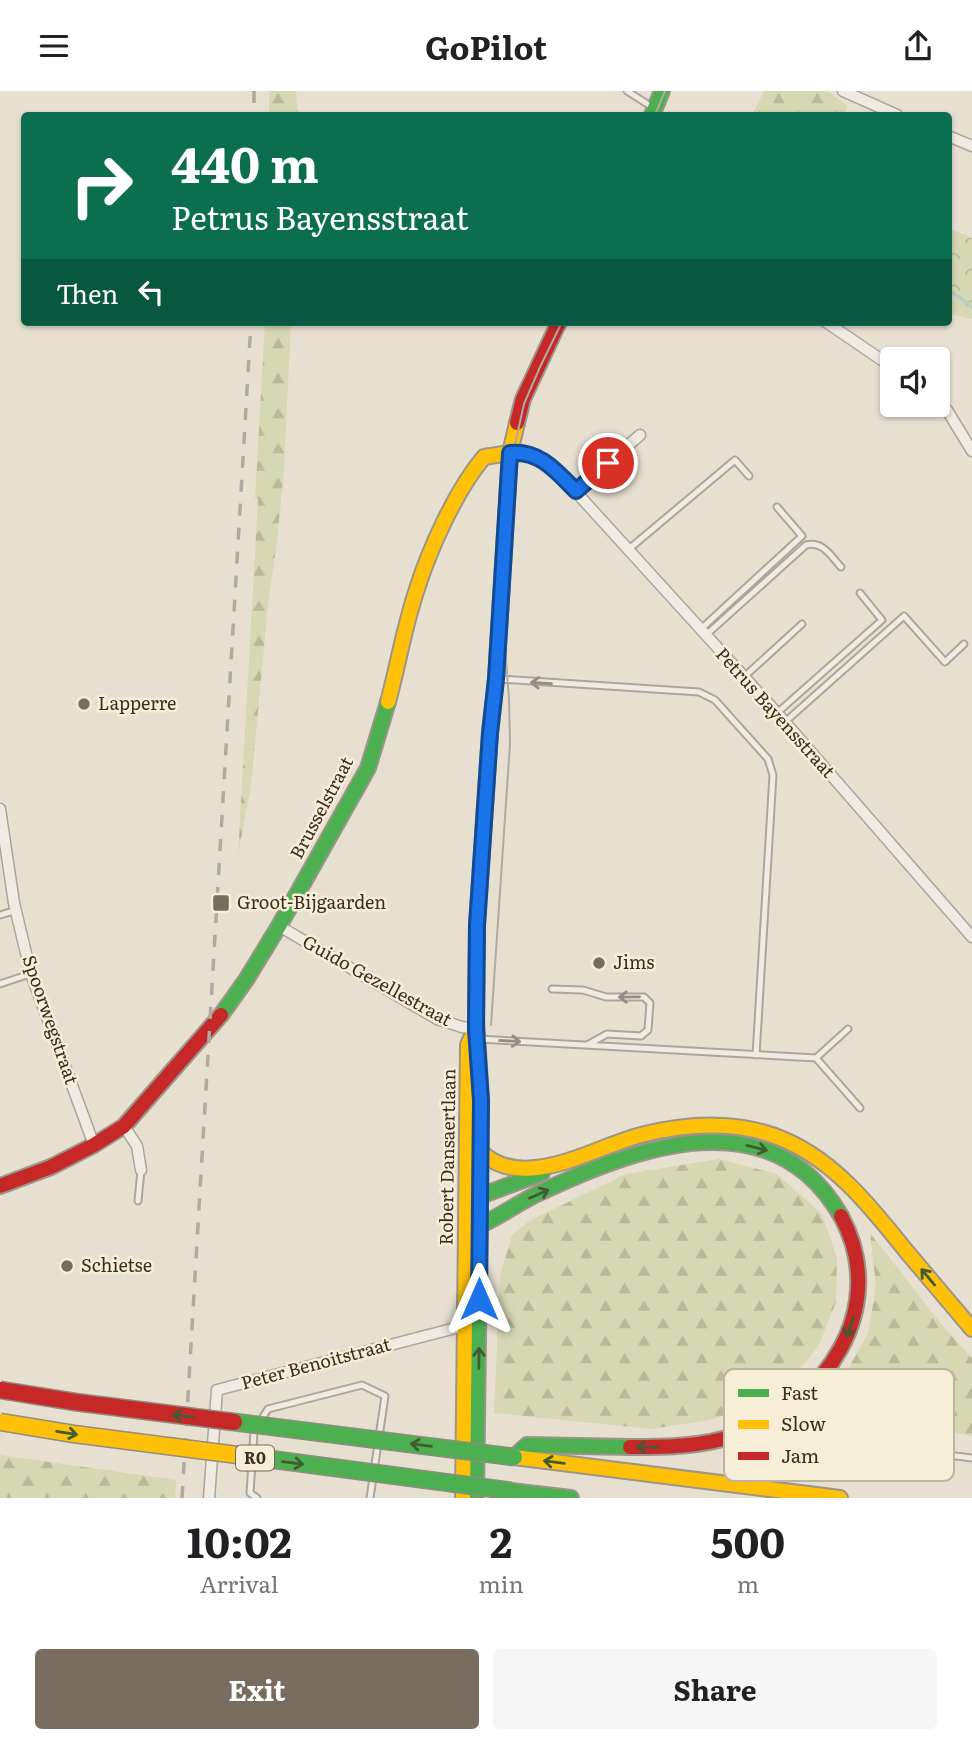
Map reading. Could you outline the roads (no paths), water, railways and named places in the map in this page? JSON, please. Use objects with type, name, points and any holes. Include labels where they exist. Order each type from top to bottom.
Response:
[{"type":"main road","points":[[653,112],[662,91]]},
{"type":"main road","points":[[510,453],[523,399],[557,326]]},
{"type":"main road","name":"Robert Dansaertlaan","points":[[473,1199],[481,1152],[481,1101],[475,1035],[477,925],[510,453]]},
{"type":"main road","name":"Brusselstraat","points":[[0,1186],[51,1167],[124,1126],[217,1021],[246,980],[368,768],[416,591],[442,526],[472,471],[484,457],[510,453]]},
{"type":"main road","name":"Robert Dansaertlaan","points":[[475,1035],[468,1045],[473,1199],[472,1324],[476,1498]]},
{"type":"main road","points":[[481,1152],[486,1159],[503,1166],[528,1169],[643,1135],[683,1128],[730,1127],[759,1131],[787,1140],[840,1175],[972,1329]]},
{"type":"main road","points":[[473,1229],[515,1205],[598,1167],[673,1145],[705,1142],[756,1147],[781,1155],[823,1188],[838,1209],[850,1234],[857,1263],[859,1290],[854,1318],[843,1346],[827,1369]]},
{"type":"main road","points":[[473,1199],[544,1173],[562,1161]]},
{"type":"main road","name":"Robert Dansaertlaan","points":[[463,1498],[472,1324]]},
{"type":"main road","name":"R0","points":[[0,1390],[75,1402],[841,1498]]},
{"type":"main road","name":"R0","points":[[0,1422],[514,1495],[571,1498]]},
{"type":"main road","points":[[514,1457],[527,1445],[578,1448],[677,1447],[724,1439]]},
{"type":"street","points":[[844,91],[890,112]]},
{"type":"street","points":[[952,138],[972,146]]},
{"type":"street","points":[[832,326],[880,359]]},
{"type":"street","points":[[950,415],[972,451]]},
{"type":"street","points":[[576,491],[640,435]]},
{"type":"street","name":"Petrus Bayensstraat","points":[[510,453],[529,454],[543,459],[555,469],[777,713],[972,937]]},
{"type":"street","name":"Spoorwegstraat","points":[[0,809],[2,837],[31,974],[94,1145]]},
{"type":"street","name":"Guido Gezellestraat","points":[[279,926],[437,1019],[462,1027],[475,1035]]},
{"type":"street","points":[[124,1126],[137,1146],[141,1170]]},
{"type":"street","name":"Peter Benoitstraat","points":[[209,1498],[217,1390],[472,1324]]},
{"type":"lane","points":[[627,91],[653,112]]},
{"type":"lane","points":[[629,549],[735,460],[749,476]]},
{"type":"lane","points":[[704,632],[802,536],[776,507]]},
{"type":"lane","points":[[704,632],[806,545],[821,545],[841,567]]},
{"type":"lane","points":[[777,713],[882,620],[860,593]]},
{"type":"lane","points":[[785,722],[904,616],[945,662],[964,644]]},
{"type":"lane","points":[[744,677],[802,624]]},
{"type":"lane","points":[[496,679],[699,692],[715,700],[768,759],[773,775],[756,1055]]},
{"type":"lane","points":[[0,915],[16,911]]},
{"type":"lane","points":[[0,984],[31,974]]},
{"type":"lane","points":[[552,989],[583,990],[606,997],[644,997],[650,1003],[648,1030],[641,1036],[607,1034],[586,1045]]},
{"type":"lane","points":[[475,1035],[549,1043],[816,1058],[848,1029]]},
{"type":"lane","points":[[816,1058],[860,1108]]},
{"type":"lane","points":[[138,1201],[141,1170]]},
{"type":"lane","points":[[257,1498],[250,1493],[254,1432],[268,1409],[362,1385],[384,1396],[370,1498]]},
{"type":"lane","points":[[677,1447],[724,1446]]},
{"type":"lane","points":[[954,1456],[972,1458]]},
{"type":"waterway","points":[[952,292],[972,307]]},
{"type":"tram line","points":[[656,112],[665,91]]},
{"type":"tram line","points":[[491,1025],[510,744],[503,623],[513,453],[524,404],[560,326]]},
{"type":"railway","points":[[254,91],[254,112]]},
{"type":"railway","points":[[182,1498],[251,326]]},
{"type":"place","name":"Lapperre","points":[[84,704]]},
{"type":"place","name":"Groot-Bijgaarden","points":[[221,903]]},
{"type":"place","name":"Jims","points":[[599,963]]},
{"type":"place","name":"Schietse","points":[[67,1266]]}]
